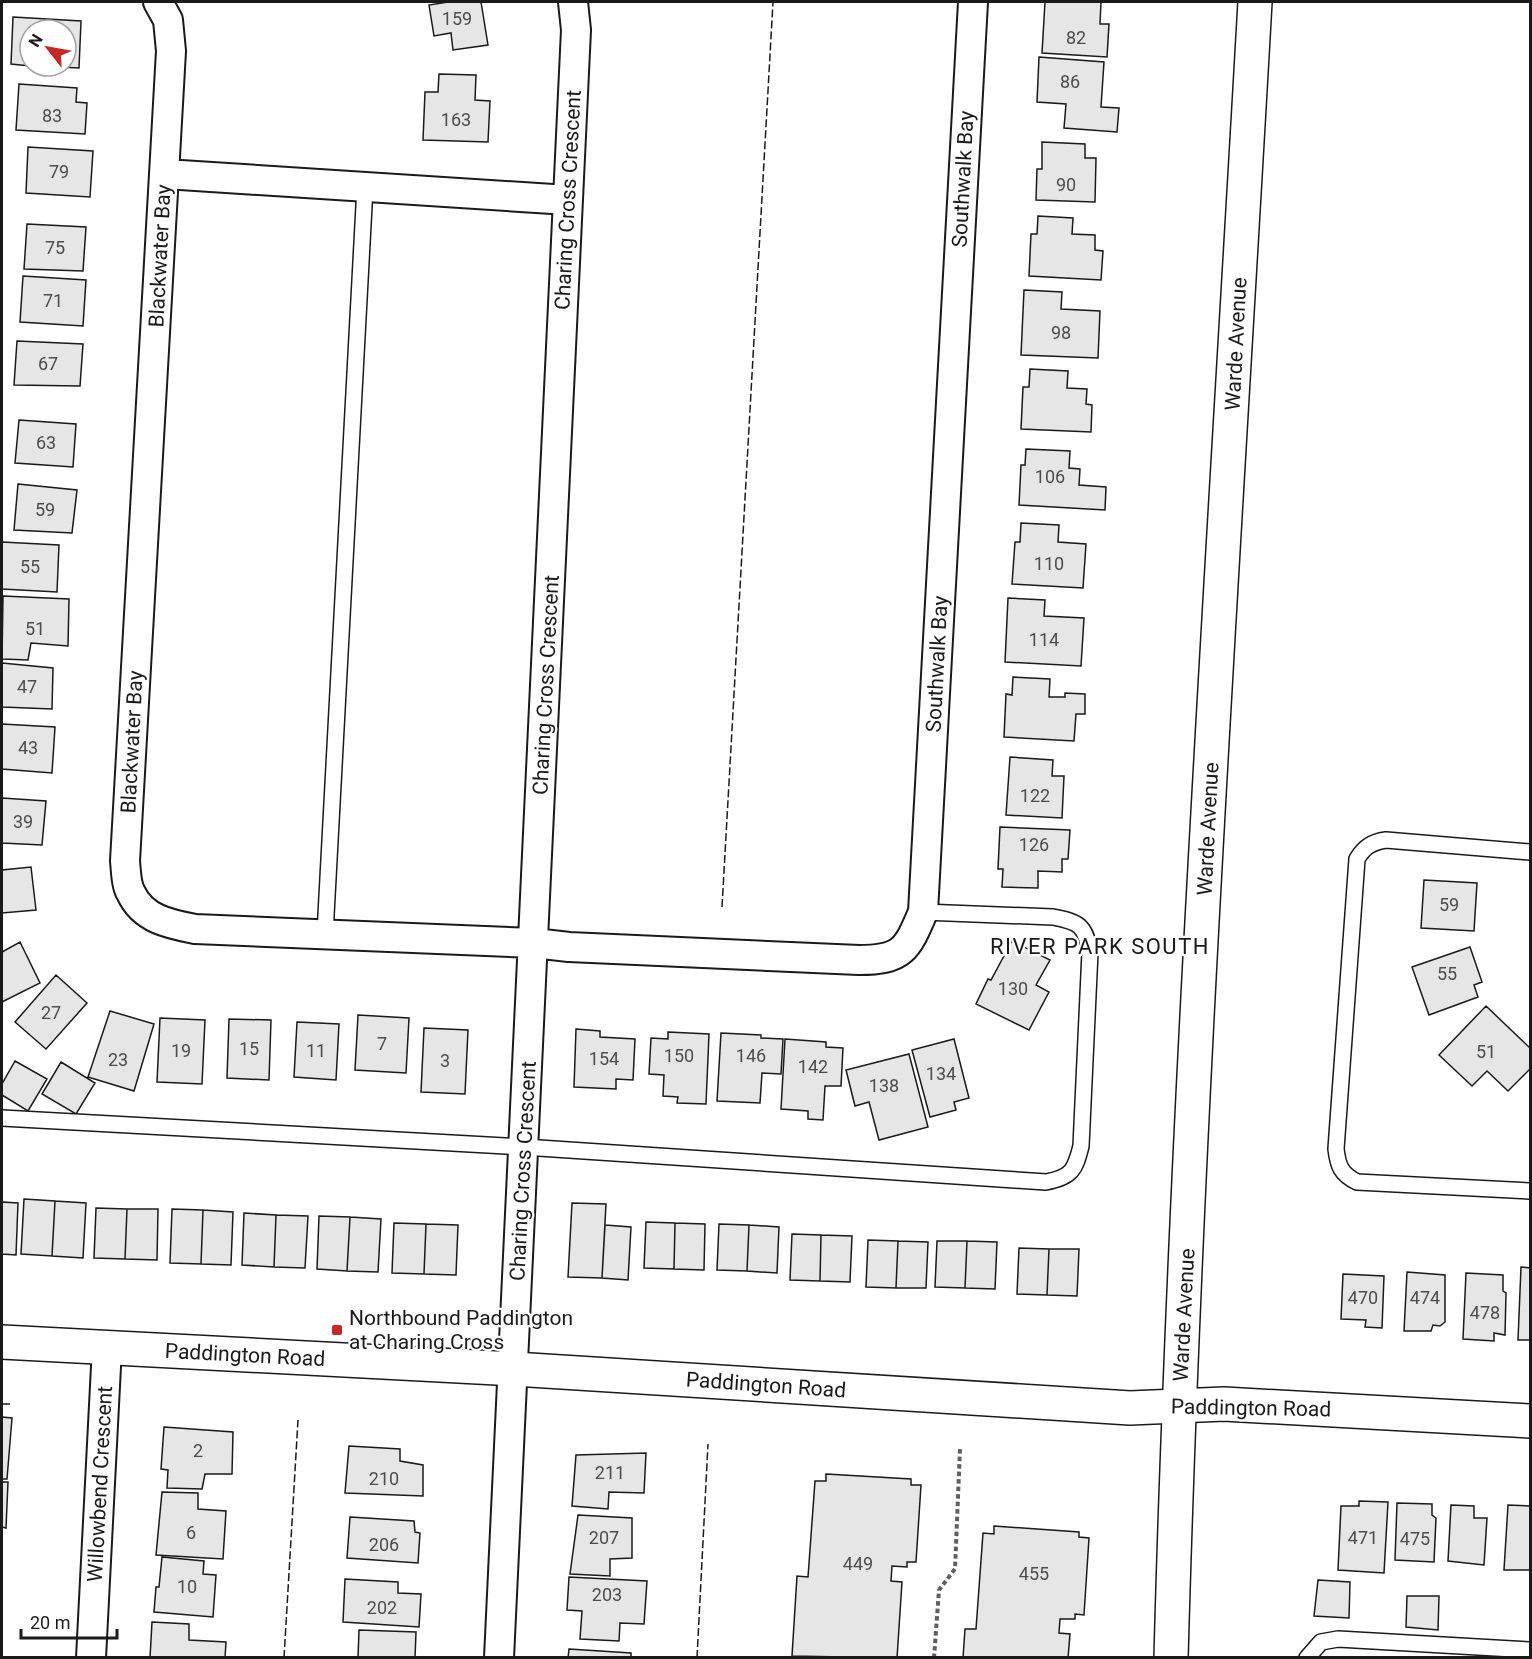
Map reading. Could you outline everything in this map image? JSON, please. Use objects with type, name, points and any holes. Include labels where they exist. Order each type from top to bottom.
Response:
[{"type":"main road","name":"Warde Avenue","points":[[1171,1658],[1193,1086],[1256,2]]},
{"type":"main road","name":"Paddington Road","points":[[2,1342],[514,1369],[1130,1408],[1224,1404],[1530,1421]]},
{"type":"street","name":"Blackwater Bay","points":[[158,2],[168,20],[171,51],[125,861],[130,892],[146,913],[168,924],[195,929],[534,944]]},
{"type":"street","name":"Charing Cross Crescent","points":[[514,1369],[576,30],[573,2]]},
{"type":"street","name":"Southwalk Bay","points":[[534,944],[580,948],[882,960],[897,955],[912,937],[923,912],[973,2]]},
{"type":"street","name":"Blackwater Bay","points":[[165,174],[568,200]]},
{"type":"street","name":"Willowbend Crescent","points":[[91,1658],[107,1347]]},
{"type":"street","points":[[499,1658],[514,1369]]},
{"type":"lane","points":[[325,934],[365,187]]},
{"type":"lane","points":[[1530,852],[1386,840],[1375,842],[1362,850],[1357,859],[1336,1149],[1338,1167],[1357,1182],[1530,1191]]},
{"type":"lane","points":[[2,1118],[524,1147],[1046,1182],[1062,1179],[1076,1166],[1081,1146],[1090,951],[1087,933],[1074,921],[1053,917],[923,912]]},
{"type":"lane","points":[[1307,1658],[1321,1642],[1338,1639],[1530,1650]]},
{"type":"path","points":[[934,1658],[939,1590],[955,1569],[960,1449]]},
{"type":"building","points":[[448,2],[481,2],[488,45],[453,50],[451,33],[434,36],[429,5]]},
{"type":"building","points":[[1045,2],[1101,2],[1100,24],[1109,24],[1107,57],[1042,53]]},
{"type":"building","points":[[13,17],[30,18],[18,18],[18,65],[11,64]]},
{"type":"building","points":[[78,21],[81,21],[78,68]]},
{"type":"building","points":[[1039,57],[1104,62],[1101,107],[1119,108],[1117,132],[1064,128],[1066,104],[1037,102]]},
{"type":"building","points":[[439,74],[476,75],[475,100],[490,101],[488,142],[423,140],[425,92],[438,92]]},
{"type":"building","points":[[19,84],[77,88],[76,102],[87,103],[85,134],[16,130]]},
{"type":"building","points":[[1042,142],[1085,144],[1085,158],[1096,158],[1095,202],[1036,200],[1037,169],[1042,169]]},
{"type":"building","points":[[28,147],[93,151],[90,197],[26,193]]},
{"type":"building","points":[[1038,216],[1073,218],[1072,234],[1095,235],[1095,250],[1103,251],[1101,280],[1029,276],[1031,234],[1037,234]]},
{"type":"building","points":[[27,224],[86,227],[83,271],[24,269]]},
{"type":"building","points":[[23,276],[86,280],[83,326],[20,322]]},
{"type":"building","points":[[1024,290],[1062,292],[1061,309],[1100,311],[1098,358],[1021,355]]},
{"type":"building","points":[[17,341],[83,344],[80,386],[14,385]]},
{"type":"building","points":[[1030,369],[1068,371],[1067,388],[1087,389],[1086,404],[1092,405],[1091,432],[1021,429],[1023,387],[1029,387]]},
{"type":"building","points":[[19,420],[76,424],[73,467],[15,463]]},
{"type":"building","points":[[1026,449],[1070,451],[1069,468],[1080,469],[1079,485],[1106,487],[1105,510],[1019,505],[1021,465],[1025,465]]},
{"type":"building","points":[[18,484],[77,490],[72,533],[14,530]]},
{"type":"building","points":[[1021,523],[1059,525],[1058,542],[1086,544],[1083,588],[1012,584],[1015,542],[1020,542]]},
{"type":"building","points":[[2,542],[59,545],[57,592],[2,589]]},
{"type":"building","points":[[3,596],[69,599],[68,646],[31,643],[28,660],[2,659]]},
{"type":"building","points":[[1008,598],[1045,600],[1044,616],[1084,618],[1081,666],[1005,662]]},
{"type":"building","points":[[2,663],[53,668],[52,709],[2,707]]},
{"type":"building","points":[[1013,677],[1050,679],[1049,697],[1065,697],[1065,693],[1085,694],[1085,714],[1076,714],[1074,741],[1004,737],[1006,694],[1012,695]]},
{"type":"building","points":[[2,724],[55,727],[52,773],[2,769]]},
{"type":"building","points":[[1010,757],[1053,760],[1052,776],[1064,776],[1062,818],[1006,815]]},
{"type":"building","points":[[2,798],[46,801],[42,845],[2,843]]},
{"type":"building","points":[[1000,827],[1070,830],[1068,859],[1062,859],[1062,872],[1038,871],[1038,888],[1002,887],[1003,869],[998,869]]},
{"type":"building","points":[[31,867],[36,910],[2,913],[2,870]]},
{"type":"building","points":[[1424,880],[1477,883],[1474,931],[1421,928]]},
{"type":"building","points":[[1012,941],[1050,960],[1036,985],[1049,992],[1029,1030],[976,1004],[988,979],[991,980]]},
{"type":"building","points":[[20,942],[40,983],[2,1002],[2,952]]},
{"type":"building","points":[[1470,947],[1482,982],[1474,985],[1478,997],[1429,1015],[1412,967]]},
{"type":"building","points":[[56,975],[87,1003],[46,1049],[15,1022]]},
{"type":"building","points":[[1486,1006],[1530,1048],[1530,1069],[1508,1091],[1487,1071],[1472,1086],[1439,1055]]},
{"type":"building","points":[[110,1011],[154,1024],[134,1091],[88,1077]]},
{"type":"building","points":[[358,1015],[409,1018],[406,1073],[355,1070]]},
{"type":"building","points":[[160,1018],[205,1020],[202,1084],[157,1082]]},
{"type":"building","points":[[229,1019],[271,1020],[269,1080],[227,1078]]},
{"type":"building","points":[[297,1022],[339,1024],[336,1080],[294,1077]]},
{"type":"building","points":[[424,1028],[468,1030],[465,1094],[421,1092]]},
{"type":"building","points":[[576,1029],[600,1031],[600,1037],[635,1039],[633,1080],[616,1079],[616,1089],[574,1087]]},
{"type":"building","points":[[668,1032],[709,1034],[706,1104],[677,1103],[678,1097],[663,1096],[664,1075],[649,1074],[651,1038],[668,1039]]},
{"type":"building","points":[[721,1033],[761,1035],[761,1038],[783,1039],[781,1074],[762,1073],[760,1103],[717,1101]]},
{"type":"building","points":[[785,1039],[826,1042],[826,1047],[843,1048],[841,1086],[825,1086],[823,1120],[808,1119],[808,1111],[781,1109]]},
{"type":"building","points":[[954,1039],[969,1098],[954,1102],[956,1110],[930,1117],[912,1050]]},
{"type":"building","points":[[909,1054],[928,1127],[879,1140],[869,1102],[855,1106],[846,1070]]},
{"type":"building","points":[[15,1061],[47,1079],[28,1111],[2,1095],[2,1084]]},
{"type":"building","points":[[61,1062],[95,1083],[76,1114],[42,1094]]},
{"type":"building","points":[[24,1199],[55,1201],[52,1256],[21,1254]]},
{"type":"building","points":[[55,1201],[86,1203],[83,1258],[52,1256]]},
{"type":"building","points":[[2,1202],[18,1203],[16,1255],[2,1254]]},
{"type":"building","points":[[572,1203],[606,1204],[602,1278],[568,1277]]},
{"type":"building","points":[[96,1208],[127,1209],[125,1259],[94,1258]]},
{"type":"building","points":[[127,1209],[158,1209],[157,1260],[125,1259]]},
{"type":"building","points":[[172,1209],[203,1210],[201,1264],[170,1263]]},
{"type":"building","points":[[203,1210],[233,1212],[231,1265],[201,1264]]},
{"type":"building","points":[[244,1213],[276,1215],[274,1267],[242,1265]]},
{"type":"building","points":[[276,1215],[308,1216],[305,1268],[274,1267]]},
{"type":"building","points":[[319,1216],[350,1217],[347,1271],[317,1269]]},
{"type":"building","points":[[350,1217],[381,1219],[378,1272],[347,1271]]},
{"type":"building","points":[[646,1222],[675,1223],[674,1269],[644,1268]]},
{"type":"building","points":[[394,1223],[426,1224],[424,1274],[392,1273]]},
{"type":"building","points":[[675,1223],[705,1224],[704,1270],[674,1269]]},
{"type":"building","points":[[426,1224],[458,1225],[456,1275],[424,1274]]},
{"type":"building","points":[[719,1224],[749,1225],[747,1271],[717,1270]]},
{"type":"building","points":[[605,1225],[631,1227],[628,1280],[602,1278]]},
{"type":"building","points":[[749,1225],[779,1227],[777,1273],[747,1271]]},
{"type":"building","points":[[792,1234],[821,1235],[820,1281],[790,1280]]},
{"type":"building","points":[[821,1235],[852,1236],[850,1282],[820,1281]]},
{"type":"building","points":[[868,1240],[898,1241],[896,1288],[866,1287]]},
{"type":"building","points":[[898,1241],[928,1242],[926,1288],[896,1288]]},
{"type":"building","points":[[937,1241],[967,1241],[965,1288],[935,1287]]},
{"type":"building","points":[[967,1241],[997,1242],[995,1289],[965,1288]]},
{"type":"building","points":[[1019,1248],[1049,1249],[1047,1295],[1017,1294]]},
{"type":"building","points":[[1049,1249],[1079,1249],[1077,1296],[1047,1295]]},
{"type":"building","points":[[1521,1267],[1530,1268],[1530,1340],[1518,1340]]},
{"type":"building","points":[[1407,1272],[1445,1275],[1445,1322],[1440,1326],[1433,1325],[1431,1331],[1404,1331]]},
{"type":"building","points":[[1466,1273],[1503,1275],[1503,1291],[1506,1293],[1505,1335],[1494,1333],[1494,1341],[1463,1339]]},
{"type":"building","points":[[1343,1274],[1384,1276],[1382,1328],[1365,1327],[1366,1320],[1341,1319]]},
{"type":"building","points":[[2,1417],[12,1418],[7,1479],[2,1479]]},
{"type":"building","points":[[164,1427],[233,1432],[232,1474],[205,1474],[202,1489],[167,1488],[168,1470],[161,1469]]},
{"type":"building","points":[[349,1446],[400,1449],[400,1461],[423,1465],[423,1496],[345,1493]]},
{"type":"building","points":[[646,1453],[644,1493],[609,1492],[608,1509],[572,1506],[576,1455]]},
{"type":"building","points":[[826,1474],[911,1479],[911,1485],[921,1485],[916,1562],[907,1562],[907,1567],[892,1566],[891,1581],[902,1582],[897,1658],[792,1656],[797,1576],[808,1577],[815,1481],[826,1481]]},
{"type":"building","points":[[2,1482],[8,1482],[6,1528],[2,1527]]},
{"type":"building","points":[[162,1492],[198,1493],[198,1509],[226,1511],[223,1559],[156,1555]]},
{"type":"building","points":[[1359,1501],[1388,1502],[1384,1573],[1338,1570],[1341,1506],[1359,1506]]},
{"type":"building","points":[[1397,1503],[1432,1504],[1432,1515],[1436,1518],[1434,1562],[1395,1560]]},
{"type":"building","points":[[1451,1505],[1474,1506],[1474,1518],[1487,1518],[1484,1565],[1448,1561]]},
{"type":"building","points":[[1508,1505],[1530,1506],[1530,1570],[1504,1570]]},
{"type":"building","points":[[578,1515],[632,1518],[632,1558],[610,1559],[610,1576],[570,1574]]},
{"type":"building","points":[[350,1517],[414,1521],[415,1532],[420,1533],[418,1563],[347,1558]]},
{"type":"building","points":[[994,1526],[1079,1532],[1079,1537],[1089,1538],[1084,1615],[1075,1614],[1075,1619],[1060,1619],[1059,1633],[1070,1634],[1068,1658],[963,1658],[965,1629],[976,1629],[983,1533],[994,1534]]},
{"type":"building","points":[[162,1557],[204,1561],[203,1574],[216,1575],[213,1617],[154,1612]]},
{"type":"building","points":[[569,1577],[647,1581],[644,1624],[620,1623],[619,1641],[580,1639],[582,1611],[567,1610]]},
{"type":"building","points":[[345,1579],[398,1582],[398,1593],[421,1594],[419,1627],[343,1622]]},
{"type":"building","points":[[1318,1580],[1350,1582],[1349,1618],[1314,1616]]},
{"type":"building","points":[[1407,1596],[1439,1596],[1438,1630],[1406,1627]]},
{"type":"building","points":[[152,1622],[189,1624],[189,1640],[226,1642],[225,1658],[150,1658]]},
{"type":"building","points":[[359,1630],[416,1632],[415,1658],[358,1658]]},
{"type":"building","points":[[569,1649],[631,1653],[631,1658],[568,1658]]},
{"type":"fence","points":[[722,907],[773,2]]},
{"type":"fence","points":[[2,1404],[13,1404]]},
{"type":"fence","points":[[284,1658],[298,1420]]},
{"type":"fence","points":[[697,1658],[708,1444]]},
{"type":"place","name":"Northbound Paddington at Charing Cross","points":[[337,1330]]},
{"type":"district","name":"RIVER PARK SOUTH","points":[[1100,946]]}]
